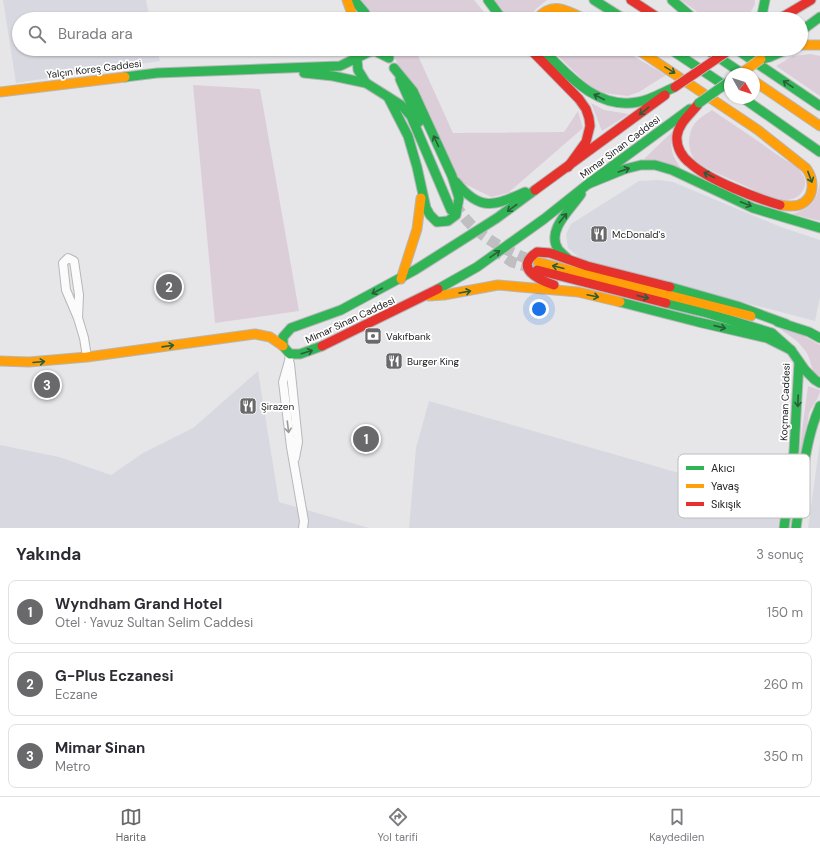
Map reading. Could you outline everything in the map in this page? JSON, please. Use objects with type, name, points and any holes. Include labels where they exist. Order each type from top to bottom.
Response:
[{"type":"main road","points":[[347,0],[351,12]]},
{"type":"main road","points":[[354,0],[364,12]]},
{"type":"main road","points":[[488,0],[497,12]]},
{"type":"main road","points":[[563,0],[581,12]]},
{"type":"main road","points":[[594,0],[613,12]]},
{"type":"main road","points":[[631,0],[649,12]]},
{"type":"main road","points":[[664,0],[684,12]]},
{"type":"main road","points":[[672,0],[686,12]]},
{"type":"main road","points":[[763,12],[765,0]]},
{"type":"main road","points":[[791,12],[811,0]]},
{"type":"main road","points":[[544,12],[554,8],[570,12]]},
{"type":"main road","points":[[808,26],[820,17]]},
{"type":"main road","points":[[808,45],[820,45]]},
{"type":"main road","points":[[357,56],[358,70],[366,83]]},
{"type":"main road","name":"Yalçın Koreş Caddesi","points":[[0,92],[157,73],[340,66],[362,56]]},
{"type":"main road","name":"Yalçın Koreş Caddesi","points":[[385,56],[389,58]]},
{"type":"main road","points":[[537,56],[578,99],[585,108],[591,123],[587,141],[580,153],[568,167]]},
{"type":"main road","points":[[549,56],[581,86],[601,99],[615,104],[639,102],[675,87],[721,56]]},
{"type":"main road","points":[[648,56],[762,132],[789,147],[816,168]]},
{"type":"main road","points":[[680,56],[724,85]]},
{"type":"main road","points":[[716,56],[734,68]]},
{"type":"main road","points":[[746,56],[820,106]]},
{"type":"main road","points":[[748,68],[765,56]]},
{"type":"main road","points":[[761,59],[772,56]]},
{"type":"main road","points":[[389,58],[409,98],[449,194]]},
{"type":"main road","points":[[388,97],[408,136],[418,168],[426,208],[437,222],[448,221],[456,215],[459,198],[452,176],[413,91],[394,68]]},
{"type":"main road","points":[[274,69],[333,76],[366,83],[401,105],[410,116],[451,210]]},
{"type":"main road","points":[[724,85],[699,103],[694,111],[684,120],[677,137],[680,152],[690,165],[712,177],[770,202],[790,206],[798,205],[806,201],[810,195],[812,186],[810,174],[794,158],[762,132]]},
{"type":"main road","points":[[760,85],[820,126]]},
{"type":"main road","name":"Mimar Sinan Caddesi","points":[[283,346],[283,337],[291,328],[341,310],[401,278],[497,218],[675,87]]},
{"type":"main road","name":"Mimar Sinan Caddesi","points":[[290,358],[313,350],[426,296],[477,267],[544,219],[588,184],[699,103]]},
{"type":"main road","points":[[752,104],[820,152]]},
{"type":"main road","points":[[571,261],[562,255],[554,243],[554,232],[559,221],[574,204],[588,184],[626,169],[639,166],[659,166],[759,209],[820,228]]},
{"type":"main road","points":[[452,176],[462,190],[474,200],[490,204],[495,204],[543,185]]},
{"type":"main road","points":[[401,278],[417,229],[422,193]]},
{"type":"main road","points":[[791,350],[767,338],[578,292],[539,280],[532,276],[528,269],[528,264],[533,255],[537,252],[547,252],[571,261],[728,302],[809,332],[820,338]]},
{"type":"main road","points":[[786,324],[537,266],[759,328],[772,334],[791,350]]},
{"type":"main road","points":[[426,296],[444,295],[498,285],[578,292]]},
{"type":"main road","points":[[0,361],[29,362],[87,358],[255,334],[264,334],[276,339],[283,346],[290,358]]},
{"type":"main road","name":"Koçman Caddesi","points":[[791,350],[799,362],[794,454]]},
{"type":"main road","points":[[799,362],[815,380],[820,383]]},
{"type":"main road","points":[[807,454],[813,422],[820,406]]},
{"type":"main road","name":"Koçman Caddesi","points":[[784,528],[785,518]]},
{"type":"main road","points":[[796,528],[797,518]]},
{"type":"street","points":[[78,318],[79,295],[77,273],[74,261],[68,258],[64,263],[66,290],[78,318],[84,338],[87,358]]},
{"type":"street","points":[[290,358],[283,382],[294,464],[304,521],[303,528]]},
{"type":"shaded area","points":[[3,0],[146,0],[149,12],[12,12],[12,56],[159,56],[160,61],[16,83]]},
{"type":"shaded area","points":[[361,0],[474,0],[484,12],[370,12]]},
{"type":"shaded area","points":[[492,0],[547,0],[534,12],[501,12]]},
{"type":"shaded area","points":[[681,0],[755,0],[755,4],[751,12],[697,12]]},
{"type":"shaded area","points":[[808,54],[820,56],[820,96],[776,66],[793,56],[808,56]]},
{"type":"shaded area","points":[[394,56],[418,56],[453,133],[564,132],[578,111],[583,128],[508,193],[491,197],[459,181]]},
{"type":"shaded area","points":[[558,56],[633,56],[666,75],[639,92],[628,96],[603,93],[590,87]]},
{"type":"shaded area","points":[[193,85],[260,89],[299,311],[215,323]]},
{"type":"shaded area","points":[[591,103],[604,110],[629,114],[602,131]]},
{"type":"shaded area","points":[[712,110],[799,169],[805,180],[802,192],[796,198],[787,200],[775,199],[710,170],[695,160],[689,147],[690,132],[697,121]]},
{"type":"shaded area","points":[[672,132],[672,152],[682,170],[644,159]]},
{"type":"shaded area","points":[[659,180],[673,182],[781,227],[820,240],[820,297],[815,321],[582,260],[568,248],[566,234],[571,224],[639,181]]},
{"type":"shaded area","points":[[820,182],[820,221],[792,214],[812,204],[817,195]]},
{"type":"shaded area","points":[[780,328],[802,335],[820,345],[820,377],[814,371],[804,349],[797,341]]},
{"type":"shaded area","points":[[258,371],[279,502],[369,528],[0,528],[0,445],[59,457],[111,475],[143,453],[193,428]]},
{"type":"shaded area","points":[[808,386],[820,390],[820,393],[809,413],[803,454],[799,454]]},
{"type":"shaded area","points":[[429,401],[678,473],[678,518],[780,518],[778,528],[409,528],[416,448]]},
{"type":"shaded area","points":[[820,442],[820,528],[808,528]]},
{"type":"shaded area","points":[[790,518],[793,518],[791,528],[789,528]]},
{"type":"tunnel","points":[[455,204],[462,215],[480,233],[502,247],[537,262]]},
{"type":"tunnel","points":[[493,249],[512,262],[535,269]]},
{"type":"traffic: fast","points":[[354,0],[364,12]]},
{"type":"traffic: fast","points":[[488,0],[497,12]]},
{"type":"traffic: fast","points":[[594,0],[613,12]]},
{"type":"traffic: fast","points":[[672,0],[686,12]]},
{"type":"traffic: fast","points":[[763,12],[765,0]]},
{"type":"traffic: fast","points":[[808,26],[820,17]]},
{"type":"traffic: fast","points":[[357,56],[358,70],[366,83]]},
{"type":"traffic: fast","points":[[125,77],[157,73],[340,66],[361,56]]},
{"type":"traffic: fast","points":[[385,56],[389,58]]},
{"type":"traffic: fast","points":[[549,56],[584,88],[596,96],[609,101],[623,103],[643,101],[675,87]]},
{"type":"traffic: fast","points":[[680,56],[724,85]]},
{"type":"traffic: fast","points":[[716,56],[734,68]]},
{"type":"traffic: fast","points":[[746,56],[820,106]]},
{"type":"traffic: fast","points":[[761,59],[772,56]]},
{"type":"traffic: fast","points":[[388,97],[408,136],[417,167],[426,208],[437,222],[448,221],[456,215],[459,198],[452,176],[413,91],[394,68]]},
{"type":"traffic: fast","points":[[304,73],[333,76],[366,83],[401,105],[411,116],[451,210]]},
{"type":"traffic: fast","points":[[400,79],[419,122]]},
{"type":"traffic: fast","points":[[699,103],[724,85]]},
{"type":"traffic: fast","points":[[752,104],[820,152]]},
{"type":"traffic: fast","points":[[438,289],[477,267],[544,219],[588,184],[690,109]]},
{"type":"traffic: fast","points":[[588,184],[625,169],[641,165],[655,165],[672,170],[753,208],[820,228]]},
{"type":"traffic: fast","points":[[456,182],[473,198],[488,204],[505,201],[525,192]]},
{"type":"traffic: fast","points":[[322,346],[300,354],[290,354],[283,346],[283,337],[291,328],[341,310],[415,270],[497,218],[535,190]]},
{"type":"traffic: fast","points":[[567,258],[558,249],[555,242],[555,234],[561,220],[581,194]]},
{"type":"traffic: fast","points":[[670,287],[737,306],[786,324]]},
{"type":"traffic: fast","points":[[620,302],[767,338],[791,350]]},
{"type":"traffic: fast","points":[[666,303],[707,313],[772,333],[791,350],[805,370],[820,383]]},
{"type":"traffic: fast","points":[[778,322],[809,332],[820,338]]},
{"type":"traffic: fast","points":[[794,454],[799,362]]},
{"type":"traffic: fast","points":[[806,454],[814,420],[820,406]]},
{"type":"traffic: fast","points":[[784,528],[785,518]]},
{"type":"traffic: fast","points":[[796,528],[797,518]]},
{"type":"traffic: slow","points":[[347,0],[351,12]]},
{"type":"traffic: slow","points":[[545,12],[554,9],[566,10],[570,12]]},
{"type":"traffic: slow","points":[[808,45],[820,45]]},
{"type":"traffic: slow","points":[[647,56],[758,130],[806,168],[812,183],[811,194],[799,205],[780,205]]},
{"type":"traffic: slow","points":[[748,68],[761,59]]},
{"type":"traffic: slow","points":[[0,92],[125,77]]},
{"type":"traffic: slow","points":[[760,85],[820,126]]},
{"type":"traffic: slow","points":[[401,279],[417,229],[421,198]]},
{"type":"traffic: slow","points":[[538,262],[751,316]]},
{"type":"traffic: slow","points":[[429,296],[444,295],[498,285],[578,292],[620,302]]},
{"type":"traffic: slow","points":[[0,361],[29,362],[87,357],[255,334],[270,337],[283,346]]},
{"type":"traffic: jam","points":[[631,0],[649,12]]},
{"type":"traffic: jam","points":[[791,12],[811,0]]},
{"type":"traffic: jam","points":[[537,56],[579,99],[586,109],[589,118],[590,126],[586,142],[568,167]]},
{"type":"traffic: jam","points":[[675,87],[721,56]]},
{"type":"traffic: jam","points":[[535,190],[665,95]]},
{"type":"traffic: jam","points":[[699,103],[683,122],[678,131],[677,144],[684,158],[708,176],[720,182],[758,198],[780,205]]},
{"type":"traffic: jam","points":[[554,285],[536,277],[528,268],[527,263],[537,252],[550,253],[587,266],[670,287]]},
{"type":"traffic: jam","points":[[537,270],[666,303]]},
{"type":"traffic: jam","points":[[322,346],[438,289]]},
{"type":"place","name":"McDonald's","points":[[599,234]]},
{"type":"place","name":"G-Plus Eczanesi","points":[[169,287]]},
{"type":"place","name":"Vakıfbank","points":[[373,336]]},
{"type":"place","name":"Burger King","points":[[394,361]]},
{"type":"place","name":"Mimar Sinan","points":[[47,385]]},
{"type":"place","name":"Şirazen","points":[[248,406]]},
{"type":"place","name":"Wyndham Grand Hotel","points":[[366,439]]}]
